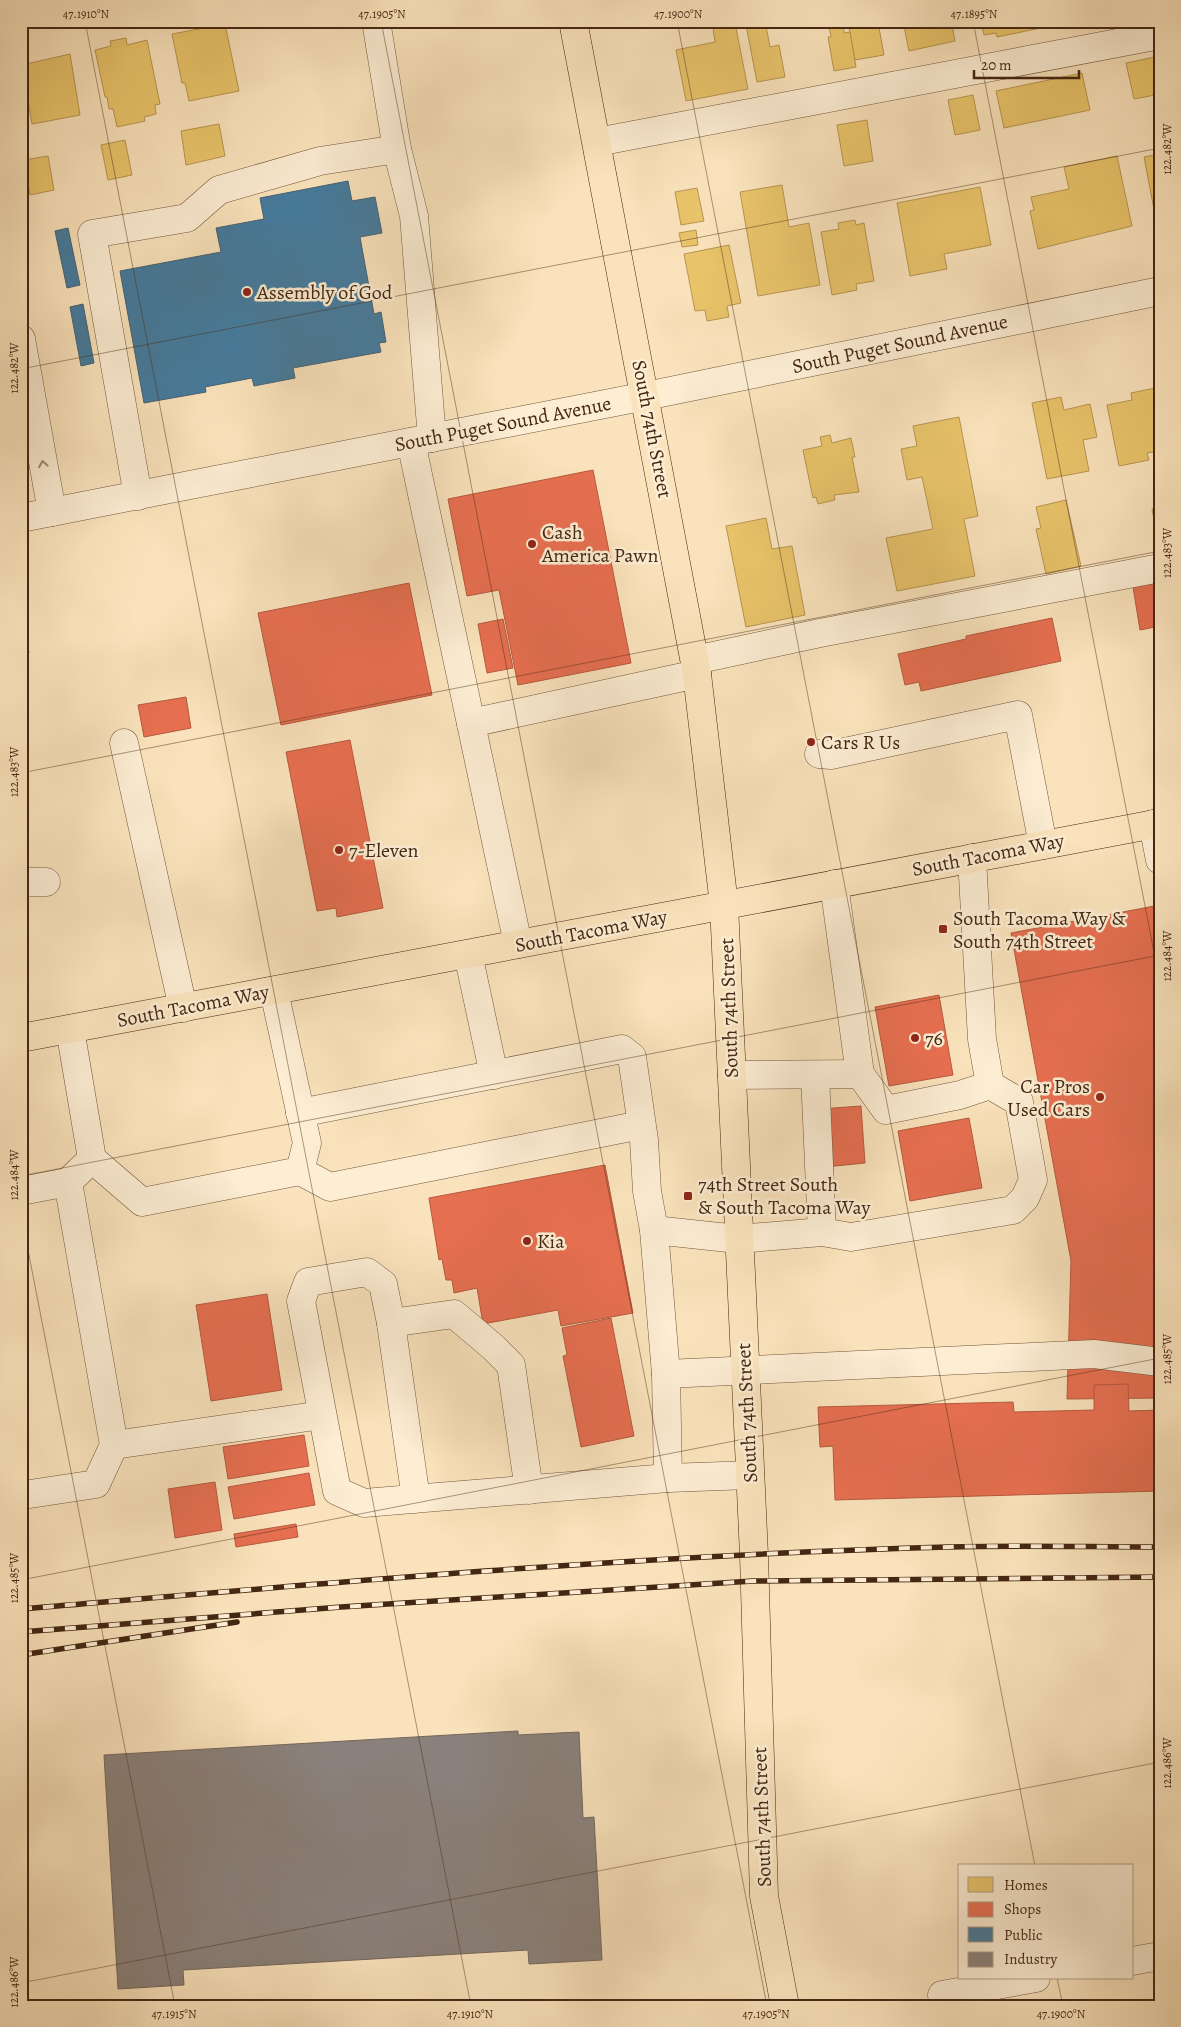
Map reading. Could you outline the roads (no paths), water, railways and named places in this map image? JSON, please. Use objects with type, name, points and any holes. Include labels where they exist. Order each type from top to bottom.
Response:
[{"type":"main road","name":"South 74th Street","points":[[573,21],[646,396],[696,667],[724,905],[750,1475],[764,1896],[784,2006]]},
{"type":"main road","name":"South Tacoma Way","points":[[21,1038],[1156,823]]},
{"type":"street","points":[[376,21],[397,150],[414,216],[422,440],[471,723],[518,944]]},
{"type":"street","points":[[597,142],[1160,35]]},
{"type":"street","points":[[138,496],[92,234],[187,218],[219,190],[320,161],[397,150]]},
{"type":"street","name":"South Puget Sound Avenue","points":[[21,518],[646,396],[1160,291]]},
{"type":"street","points":[[21,339],[52,512]]},
{"type":"street","points":[[471,723],[696,667],[820,633],[1160,568]]},
{"type":"street","points":[[819,754],[831,755],[1018,715],[1043,845]]},
{"type":"street","points":[[124,743],[183,1008]]},
{"type":"street","points":[[1156,823],[1160,860]]},
{"type":"street","points":[[972,858],[982,1039],[990,1085]]},
{"type":"street","points":[[654,1230],[738,1239],[822,1232],[851,1237],[1013,1210],[1025,1198],[1033,1180],[1019,1102],[990,1085],[960,1095],[886,1110],[860,1074],[834,884]]},
{"type":"street","points":[[468,954],[494,1075]]},
{"type":"street","points":[[274,991],[307,1143],[300,1171]]},
{"type":"street","points":[[70,1029],[92,1159],[142,1202],[300,1171],[330,1187],[641,1125]]},
{"type":"street","points":[[300,1113],[622,1049],[632,1057],[647,1191],[654,1230],[666,1374],[668,1478]]},
{"type":"street","points":[[732,1075],[860,1074]]},
{"type":"street","points":[[815,1075],[822,1232]]},
{"type":"street","points":[[21,1191],[68,1182],[92,1159]]},
{"type":"street","points":[[30,1494],[96,1484],[114,1445],[68,1182]]},
{"type":"street","points":[[416,1499],[391,1323],[383,1284],[367,1272],[308,1282],[301,1301],[336,1491],[364,1503],[416,1499],[529,1490],[668,1478],[750,1475]]},
{"type":"street","points":[[391,1323],[454,1314],[511,1365],[529,1490]]},
{"type":"street","points":[[666,1374],[1094,1354],[1160,1362]]},
{"type":"street","points":[[114,1445],[322,1415]]},
{"type":"street","points":[[1134,1961],[1160,1956]]},
{"type":"street","points":[[944,2006],[942,1995],[1025,1980]]},
{"type":"railway","points":[[21,1609],[484,1571],[716,1556],[974,1546],[1160,1547]]},
{"type":"railway","points":[[21,1632],[341,1607],[753,1581],[1160,1577]]},
{"type":"railway","points":[[21,1655],[237,1622]]},
{"type":"place","name":"Assembly of God","points":[[247,292]]},
{"type":"place","name":"Cash America Pawn","points":[[532,544]]},
{"type":"place","name":"Cars R Us","points":[[811,742]]},
{"type":"place","name":"7-Eleven","points":[[339,850]]},
{"type":"place","name":"South Tacoma Way & South 74th Street","points":[[943,929]]},
{"type":"place","name":"76","points":[[915,1038]]},
{"type":"place","name":"Car Pros Used Cars","points":[[1100,1097]]},
{"type":"place","name":"74th Street South & South Tacoma Way","points":[[688,1196]]},
{"type":"place","name":"Kia","points":[[527,1241]]}]
